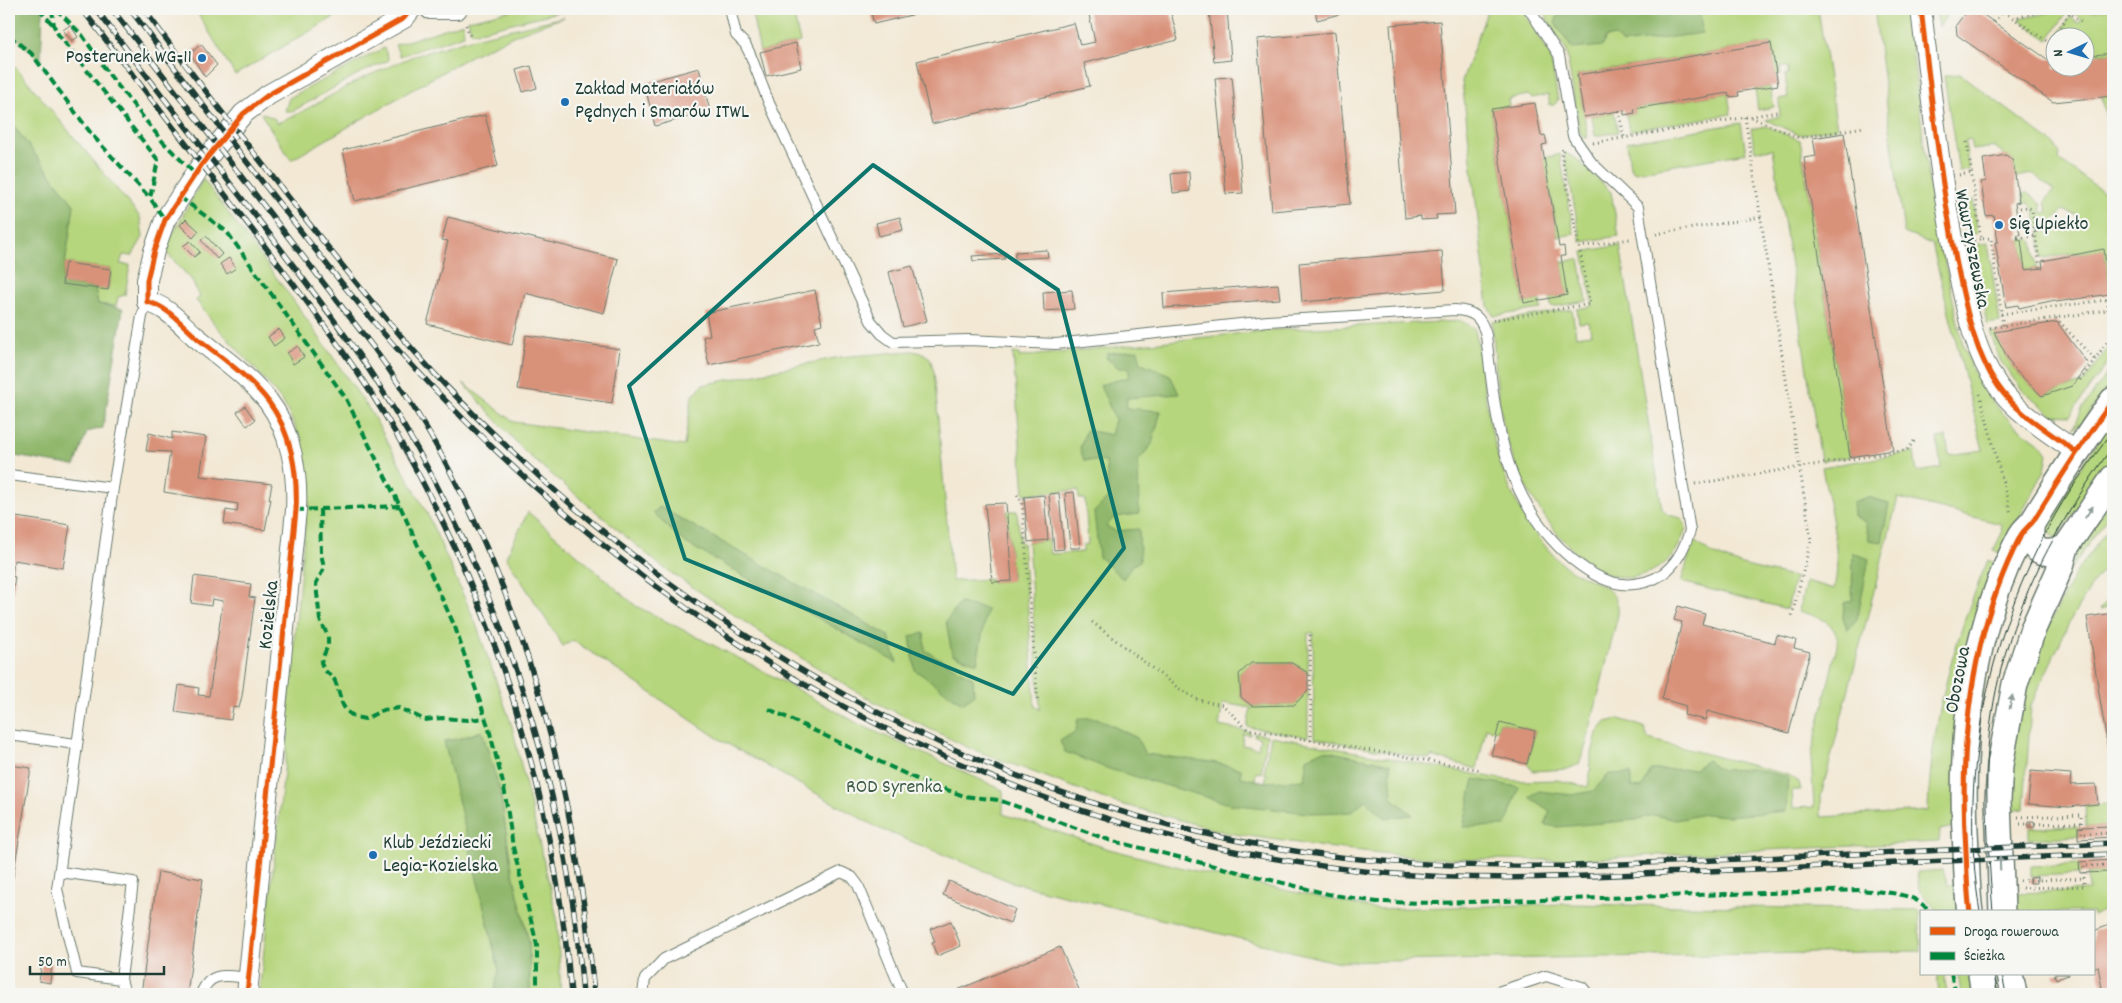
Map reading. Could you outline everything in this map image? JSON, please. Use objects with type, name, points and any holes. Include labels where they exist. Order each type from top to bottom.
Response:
[{"type":"street","points":[[147,302],[148,280],[154,251],[164,220],[202,164],[243,114],[268,95],[404,18],[411,9]]},
{"type":"street","points":[[430,9],[461,15]]},
{"type":"street","name":"Wawrzyszewska","points":[[1921,9],[1944,195],[1964,296],[1978,351],[1999,388],[2012,402],[2076,452]]},
{"type":"street","name":"Kozielska","points":[[147,302],[167,312],[250,382],[268,400],[280,421],[296,470],[295,519],[248,986]]},
{"type":"street","name":"Obozowa","points":[[1970,910],[1964,827],[1964,748],[1969,699],[1997,590],[2021,535],[2022,519],[2076,452],[2113,400]]},
{"type":"street","points":[[2002,910],[1998,800],[2000,765],[2006,725],[2022,659],[2049,589],[2061,566],[2066,547],[2113,478]]},
{"type":"street","points":[[2022,519],[2036,549],[2045,553],[2053,553],[2066,547]]},
{"type":"street","points":[[1981,976],[1984,994]]},
{"type":"street","points":[[2010,976],[2014,994]]},
{"type":"lane","points":[[730,9],[736,35],[745,44],[750,54],[768,103],[871,321],[882,334],[893,342],[968,340],[1056,344],[1268,321],[1455,310],[1474,314],[1482,322],[1486,335],[1495,418],[1506,459],[1534,517],[1549,537],[1577,563],[1600,577],[1615,583],[1628,585],[1651,580],[1671,568],[1684,550],[1690,531],[1643,236],[1638,207],[1590,162],[1573,136],[1559,54],[1529,9]]},
{"type":"lane","points":[[120,979],[78,973],[57,889],[120,438],[142,316],[147,302]]},
{"type":"lane","points":[[9,475],[113,488]]},
{"type":"lane","points":[[9,736],[76,744]]},
{"type":"lane","points":[[60,872],[134,882],[120,979],[125,994]]},
{"type":"lane","points":[[643,994],[644,979],[664,959],[841,872],[852,877],[858,885],[902,994]]},
{"type":"lane","points":[[200,994],[204,984],[218,975],[248,986]]},
{"type":"lane","points":[[1492,994],[1546,976],[1582,987],[1588,994]]},
{"type":"path","points":[[2029,9],[2030,14]]},
{"type":"path","points":[[2013,18],[2056,9]]},
{"type":"path","points":[[2064,9],[2081,21]]},
{"type":"path","points":[[1994,22],[2001,10],[2044,40]]},
{"type":"path","points":[[2060,28],[2070,13]]},
{"type":"path","points":[[461,15],[470,36]]},
{"type":"path","points":[[1619,111],[1624,137]]},
{"type":"path","points":[[1581,148],[1593,143],[1624,137],[1777,112]]},
{"type":"path","points":[[1751,116],[1799,138],[1864,127]]},
{"type":"path","points":[[1745,117],[1811,540],[1792,616]]},
{"type":"path","points":[[1482,322],[1590,304],[1561,152],[1573,136]]},
{"type":"path","points":[[1967,142],[1981,239]]},
{"type":"path","points":[[1956,175],[1972,173]]},
{"type":"path","points":[[2020,208],[2028,207],[2032,210],[2040,268]]},
{"type":"path","points":[[1579,247],[1761,217]]},
{"type":"path","points":[[2035,230],[2057,227],[2070,220]]},
{"type":"path","points":[[2018,238],[2036,236]]},
{"type":"path","points":[[1968,241],[1990,238],[2003,326]]},
{"type":"path","points":[[2001,314],[2106,300],[2108,310]]},
{"type":"path","points":[[1986,329],[2113,309]]},
{"type":"path","points":[[2056,318],[2095,360]]},
{"type":"path","points":[[2080,380],[2113,334]]},
{"type":"path","points":[[1978,386],[2022,519]]},
{"type":"path","points":[[1683,486],[1907,450],[1914,440]]},
{"type":"path","points":[[1017,495],[1022,502],[1038,703]]},
{"type":"path","points":[[1092,622],[1178,688],[1198,700],[1223,705],[1247,729],[1482,770]]},
{"type":"path","points":[[1310,635],[1311,741]]},
{"type":"path","points":[[2028,817],[2081,814],[2082,834],[2113,833]]},
{"type":"path","points":[[2012,825],[2082,822]]},
{"type":"path","points":[[2030,888],[2084,886],[2084,866],[2113,865]]},
{"type":"path","points":[[2014,881],[2084,878]]},
{"type":"highlighted area","points":[[873,165],[1058,290],[1124,548],[1013,694],[685,559],[629,386]]},
{"type":"green space","points":[[9,9],[41,9],[43,11],[41,61],[9,31]]},
{"type":"green space","points":[[195,9],[348,9],[235,75]]},
{"type":"green space","points":[[517,9],[570,9],[476,32],[471,31],[468,20]]},
{"type":"green space","points":[[751,9],[824,9],[794,16],[800,42],[760,52]]},
{"type":"green space","points":[[1488,9],[1522,9],[1550,55],[1558,100],[1554,105],[1550,105],[1548,95],[1531,98],[1528,95],[1508,99],[1509,106],[1491,109],[1524,303],[1540,300],[1541,309],[1494,316],[1488,306],[1462,81]]},
{"type":"green space","points":[[1545,9],[1818,9],[1837,128],[1799,135],[1766,120],[1780,116],[1779,99],[1788,97],[1785,75],[1788,75],[1788,67],[1780,67],[1781,74],[1776,75],[1771,43],[1577,75],[1588,138],[1585,138],[1580,133],[1566,50],[1548,22]]},
{"type":"green space","points":[[1560,9],[1700,9],[1702,33],[1622,44],[1615,36],[1605,38],[1603,46],[1572,49],[1555,23]]},
{"type":"green space","points":[[1874,9],[1907,9],[1931,199],[1962,341],[1973,371],[1993,403],[2012,423],[2042,445],[2048,454],[2045,470],[2000,553],[1993,551],[2002,533],[2001,524],[1898,498],[1821,796],[1821,817],[1928,811],[1934,746],[1946,683],[1964,621],[1988,560],[1997,564],[1954,827],[1940,830],[1939,842],[1553,860],[1426,858],[1325,847],[1228,833],[1110,801],[969,748],[869,699],[772,640],[661,566],[525,452],[463,383],[514,422],[684,446],[692,397],[702,385],[840,357],[911,351],[923,353],[930,358],[934,372],[952,581],[991,579],[992,582],[1012,580],[1007,511],[1017,511],[1020,543],[1023,543],[1035,706],[1040,710],[1028,542],[1048,540],[1050,554],[1083,552],[1083,545],[1088,544],[1085,499],[1079,499],[1078,490],[1024,494],[1013,353],[1019,354],[1019,357],[1272,330],[1461,321],[1474,328],[1476,334],[1494,443],[1512,492],[1525,517],[1542,542],[1558,560],[1569,569],[1609,590],[1618,605],[1618,615],[1586,745],[1579,764],[1568,769],[1533,771],[1527,764],[1535,731],[1500,722],[1497,731],[1486,728],[1477,769],[1431,756],[1430,759],[1314,738],[1313,633],[1308,633],[1308,673],[1292,663],[1251,663],[1239,674],[1241,697],[1252,706],[1294,705],[1308,691],[1308,737],[1247,727],[1251,708],[1223,703],[1219,726],[1250,732],[1250,735],[1243,734],[1242,745],[1258,748],[1260,738],[1254,736],[1255,733],[1267,735],[1261,773],[1256,772],[1255,780],[1265,782],[1267,774],[1264,773],[1271,736],[1501,779],[1518,781],[1557,780],[1588,787],[1591,768],[1589,766],[1597,733],[1606,722],[1619,719],[1644,727],[1648,739],[1789,775],[1799,782],[1801,790],[1792,790],[1793,808],[1814,807],[1811,757],[1838,641],[1836,634],[1828,623],[1818,617],[1799,611],[1806,581],[1834,589],[1837,560],[1836,544],[1822,467],[1914,452],[1917,472],[1941,468],[1937,438],[1946,437],[1949,455],[1983,450],[1932,244],[1904,233]]},
{"type":"green space","points":[[1936,9],[1951,9],[1939,27]]},
{"type":"green space","points":[[2068,9],[2089,9],[2088,12],[2113,9],[2113,53],[2094,54],[2094,28],[2063,28],[2070,17],[2079,23],[2082,19]]},
{"type":"green space","points":[[2061,10],[2066,14],[2056,28],[2044,28],[2044,37],[2019,19]]},
{"type":"green space","points":[[564,17],[520,33],[472,55],[291,160],[261,114],[263,113],[275,119],[277,123],[294,116],[361,79],[411,57],[470,39]]},
{"type":"green space","points":[[463,23],[464,35],[400,56],[395,45]]},
{"type":"green space","points":[[384,48],[389,60],[358,74],[293,111],[285,111],[289,98]]},
{"type":"green space","points":[[9,59],[140,217],[143,237],[132,256],[123,255],[120,264],[130,265],[125,295],[118,297],[116,306],[98,304],[95,288],[108,290],[111,269],[65,263],[74,205],[9,120]]},
{"type":"green space","points":[[1960,74],[2055,145],[2060,154],[2059,160],[2113,199],[2113,307],[2104,250],[2042,258],[2039,232],[2073,227],[2078,216],[2063,210],[2049,226],[2038,228],[2034,208],[2029,203],[2024,203],[2023,194],[2028,193],[2041,203],[2042,213],[2048,212],[2045,202],[2054,190],[2033,174],[2016,177],[2013,161],[1995,147],[1972,150],[1970,139],[1965,141],[1969,170],[1959,172],[1944,76]]},
{"type":"green space","points":[[1770,87],[1774,107],[1758,110],[1755,89]]},
{"type":"green space","points":[[1728,93],[1731,114],[1629,131],[1626,115],[1635,113],[1634,109]]},
{"type":"green space","points":[[2113,96],[2113,153],[2102,97]]},
{"type":"green space","points":[[1614,112],[1618,132],[1595,136],[1592,116]]},
{"type":"green space","points":[[9,120],[74,205],[62,284],[95,288],[98,304],[123,309],[103,428],[87,432],[75,466],[9,455]]},
{"type":"green space","points":[[1741,123],[1746,153],[1635,172],[1630,168],[1627,142]]},
{"type":"green space","points":[[1766,126],[1800,140],[1850,457],[1821,461],[1773,149],[1755,151],[1751,129]]},
{"type":"green space","points":[[1564,152],[1577,159],[1611,192],[1619,236],[1581,242]]},
{"type":"green space","points":[[1560,154],[1574,234],[1558,237],[1544,158]]},
{"type":"green space","points":[[203,179],[296,304],[371,412],[427,513],[476,624],[512,726],[557,918],[561,994],[530,994],[529,942],[511,865],[500,791],[481,731],[459,739],[445,741],[499,970],[494,994],[259,994],[289,727],[286,726],[305,526],[304,461],[295,426],[284,404],[267,382],[216,326],[196,300],[200,297],[191,279],[164,250]]},
{"type":"green space","points":[[1973,200],[1978,233],[1969,235],[1963,202]]},
{"type":"green space","points":[[2031,239],[2033,241],[2037,268],[2025,270],[2021,240]]},
{"type":"green space","points":[[1988,243],[2000,322],[1987,324],[1971,245]]},
{"type":"green space","points":[[1620,245],[1662,509],[1668,515],[1682,518],[1686,528],[1678,547],[1668,561],[1644,574],[1627,578],[1603,572],[1577,554],[1551,525],[1529,492],[1512,455],[1506,436],[1497,382],[1492,322],[1572,309],[1576,336],[1591,334],[1589,322],[1579,323],[1577,309],[1593,306],[1583,252]]},
{"type":"green space","points":[[1579,259],[1587,301],[1551,307],[1550,298],[1567,295],[1562,262]]},
{"type":"green space","points":[[1990,332],[1994,332],[2013,368],[2042,396],[2084,382],[2113,341],[2113,355],[2070,416],[2053,415],[2021,389],[2000,360]]},
{"type":"green space","points":[[1138,350],[1141,363],[1170,375],[1179,394],[1127,398],[1126,408],[1161,411],[1152,444],[1138,461],[1139,514],[1115,517],[1106,526],[1115,531],[1139,529],[1140,561],[1133,565],[1123,579],[1099,557],[1094,512],[1109,497],[1106,462],[1084,460],[1080,448],[1086,430],[1111,435],[1115,419],[1100,385],[1129,377],[1129,368],[1119,368],[1106,358],[1108,353]]},
{"type":"green space","points":[[2113,365],[2113,380],[2082,423],[2074,428],[2082,409]]},
{"type":"green space","points":[[2113,419],[2113,457],[2057,538],[2042,529],[2055,506]]},
{"type":"green space","points":[[2113,496],[2113,510],[2070,570],[2079,547]]},
{"type":"green space","points":[[1868,497],[1889,503],[1882,542],[1869,540],[1865,522],[1854,516],[1853,502]]},
{"type":"green space","points":[[660,507],[889,636],[897,663],[684,542],[653,513]]},
{"type":"green space","name":"ROD Syrenka","points":[[528,512],[636,606],[758,668],[861,725],[1003,790],[1003,814],[1109,849],[1207,874],[1376,909],[1566,904],[1919,910],[1920,951],[1335,962],[1014,883],[878,828],[719,739],[573,640],[563,646],[506,557]]},
{"type":"green space","points":[[2113,522],[2113,558],[2096,579],[2072,617],[2031,705],[2024,809],[2007,811],[2012,741],[2034,653],[2075,574]]},
{"type":"green space","points":[[1694,540],[1703,548],[1727,560],[1795,578],[1787,609],[1681,582]]},
{"type":"green space","points":[[1853,553],[1869,559],[1857,620],[1848,630],[1843,618],[1844,603],[1852,601]]},
{"type":"green space","points":[[2113,593],[2113,607],[2100,610]]},
{"type":"green space","points":[[960,603],[987,609],[977,663],[952,654],[946,621]]},
{"type":"green space","points":[[924,633],[925,650],[973,678],[974,695],[962,703],[915,670],[910,636]]},
{"type":"green space","points":[[1078,718],[1097,718],[1137,738],[1145,754],[1212,762],[1241,769],[1241,777],[1265,782],[1304,780],[1307,758],[1323,750],[1390,764],[1392,798],[1413,815],[1385,818],[1365,800],[1351,812],[1308,813],[1230,804],[1109,769],[1065,752],[1060,741],[1076,731]]},
{"type":"green space","points":[[482,731],[500,791],[511,865],[529,942],[530,994],[494,994],[499,970],[444,741],[459,739]]},
{"type":"green space","points":[[1707,760],[1721,770],[1751,769],[1788,777],[1786,811],[1728,816],[1705,814],[1676,820],[1654,815],[1635,820],[1558,827],[1545,825],[1550,811],[1529,797],[1539,791],[1572,795],[1593,791],[1609,774],[1631,773],[1631,787],[1642,788],[1651,770],[1695,769]]},
{"type":"green space","points":[[1474,779],[1519,787],[1506,826],[1463,827]]},
{"type":"green space","points":[[2113,804],[2113,826],[2086,827],[2085,805]]},
{"type":"green space","points":[[2077,826],[2078,836],[2029,839],[2029,828]]},
{"type":"green space","points":[[2079,864],[2080,874],[2031,876],[2031,866]]},
{"type":"green space","points":[[1943,870],[1948,885],[1958,884],[1958,910],[1936,910],[1919,890],[1917,872]]},
{"type":"green space","points":[[2113,872],[2113,906],[2094,916],[2094,910],[2013,910],[2011,896],[2018,893],[2089,890],[2088,873]]},
{"type":"green space","points":[[1937,976],[1944,976],[1947,994],[1939,994]]},
{"type":"green space","points":[[1958,976],[1969,976],[1972,994],[1961,994]]},
{"type":"building","points":[[870,9],[936,9],[874,24]]},
{"type":"building","points":[[1170,9],[1178,40],[1084,63],[1090,86],[932,124],[917,61],[1074,23],[1080,45],[1095,42],[1088,10]]},
{"type":"building","points":[[1209,9],[1227,9],[1231,60],[1214,62]]},
{"type":"building","points":[[1315,9],[1338,9],[1340,14],[1317,20]]},
{"type":"building","points":[[1968,9],[1975,9],[2044,57],[2044,78],[2094,78],[2094,55],[2113,53],[2113,96],[2053,102],[1957,35],[1956,25]]},
{"type":"building","points":[[1440,21],[1455,214],[1436,215],[1437,219],[1421,220],[1421,216],[1405,218],[1390,25]]},
{"type":"building","points":[[70,25],[78,37],[72,41],[63,30]]},
{"type":"building","points":[[1335,32],[1350,204],[1272,211],[1257,39]]},
{"type":"building","points":[[796,43],[801,68],[766,76],[760,52]]},
{"type":"building","points":[[1771,43],[1778,85],[1738,92],[1739,96],[1729,97],[1728,93],[1634,109],[1635,113],[1624,115],[1624,110],[1584,117],[1577,75]]},
{"type":"building","name":"Posterunek WG-11","points":[[201,44],[217,65],[205,77],[190,54]]},
{"type":"building","points":[[531,66],[537,88],[523,92],[517,70]]},
{"type":"building","points":[[699,68],[710,111],[655,126],[644,83]]},
{"type":"building","points":[[1232,77],[1243,193],[1226,194],[1215,78]]},
{"type":"building","points":[[1535,103],[1541,136],[1545,135],[1547,144],[1542,145],[1559,247],[1564,246],[1565,256],[1561,256],[1567,295],[1524,303],[1491,109]]},
{"type":"building","points":[[485,115],[498,166],[355,201],[343,150]]},
{"type":"building","points":[[1844,133],[1893,450],[1850,457],[1804,158],[1816,156],[1813,138]]},
{"type":"building","points":[[2006,155],[2013,161],[2019,202],[2015,203],[2020,235],[2017,235],[2018,240],[2021,240],[2025,270],[2043,268],[2042,261],[2104,249],[2110,294],[2056,302],[2055,300],[2019,308],[2018,305],[2006,307],[1995,242],[1998,242],[1994,215],[1986,216],[1981,182],[1986,181],[1983,159]]},
{"type":"building","points":[[1189,172],[1190,191],[1173,193],[1171,174]]},
{"type":"building","points":[[448,217],[618,259],[604,313],[525,293],[512,345],[427,324],[448,241],[442,240]]},
{"type":"building","points":[[900,217],[903,230],[879,236],[876,223]]},
{"type":"building","points":[[186,219],[199,231],[193,238],[180,225]]},
{"type":"building","points":[[206,236],[222,254],[217,259],[201,240]]},
{"type":"building","points":[[190,241],[200,252],[194,257],[183,246]]},
{"type":"building","points":[[1047,250],[1048,257],[1015,259],[1015,252]]},
{"type":"building","points":[[1442,251],[1445,290],[1302,302],[1299,263]]},
{"type":"building","points":[[1005,254],[1005,259],[973,261],[972,256]]},
{"type":"building","points":[[229,258],[236,268],[227,274],[220,264]]},
{"type":"building","points":[[65,263],[111,269],[108,290],[62,284]]},
{"type":"building","points":[[912,266],[927,321],[903,327],[889,272]]},
{"type":"building","points":[[1278,284],[1280,299],[1164,308],[1163,293]]},
{"type":"building","points":[[815,290],[822,324],[815,326],[819,342],[709,365],[703,337],[710,335],[706,313]]},
{"type":"building","points":[[1072,290],[1074,309],[1044,311],[1043,292]]},
{"type":"building","points":[[2057,322],[2088,364],[2072,386],[2042,396],[2013,368],[1994,332]]},
{"type":"building","points":[[279,329],[285,338],[274,346],[268,337]]},
{"type":"building","points":[[526,335],[620,349],[612,403],[518,389]]},
{"type":"building","points":[[298,346],[304,357],[293,364],[287,353]]},
{"type":"building","points":[[245,406],[255,420],[247,426],[237,412]]},
{"type":"building","points":[[172,432],[206,437],[200,476],[272,484],[265,530],[224,524],[226,510],[237,512],[238,504],[164,492],[170,452],[146,451],[149,433],[172,439]]},
{"type":"building","points":[[1074,492],[1080,548],[1070,548],[1065,493]]},
{"type":"building","points":[[1059,493],[1064,549],[1054,550],[1049,494]]},
{"type":"building","points":[[1044,495],[1048,540],[1028,542],[1024,497]]},
{"type":"building","points":[[1006,503],[1012,581],[992,582],[985,504]]},
{"type":"building","points":[[9,516],[70,525],[63,568],[14,560],[12,576],[15,577],[10,610]]},
{"type":"building","points":[[194,576],[251,584],[249,597],[255,598],[242,696],[239,708],[233,707],[231,720],[175,712],[179,685],[199,688],[198,695],[209,696],[223,601],[212,599],[211,606],[191,603]]},
{"type":"building","points":[[1678,606],[1705,614],[1702,624],[1775,643],[1777,635],[1796,640],[1794,648],[1810,652],[1789,733],[1707,711],[1705,720],[1684,715],[1686,706],[1662,699],[1682,622],[1674,620]]},
{"type":"building","points":[[2113,613],[2113,768],[2111,768],[2087,617]]},
{"type":"building","points":[[1251,663],[1292,663],[1308,673],[1308,691],[1294,705],[1252,706],[1241,697],[1239,674]]},
{"type":"building","points":[[1500,722],[1535,731],[1527,764],[1491,755]]},
{"type":"building","points":[[9,765],[31,768],[10,895],[9,895]]},
{"type":"building","points":[[2031,771],[2071,774],[2070,785],[2096,784],[2098,804],[2069,807],[2028,804]]},
{"type":"building","points":[[2028,821],[2034,821],[2035,827],[2028,827]]},
{"type":"building","points":[[2113,826],[2113,837],[2078,839],[2078,827]]},
{"type":"building","points":[[2113,860],[2113,872],[2080,873],[2079,862]]},
{"type":"building","points":[[158,872],[203,879],[187,994],[141,994]]},
{"type":"building","points":[[2037,877],[2037,883],[2030,883],[2030,878]]},
{"type":"building","points":[[949,881],[1015,909],[1010,923],[943,895]]},
{"type":"building","points":[[951,921],[961,946],[937,956],[932,943],[935,942],[930,929]]},
{"type":"building","points":[[2113,924],[2113,994],[2103,994],[2098,966],[2094,968],[2094,931]]},
{"type":"building","points":[[1060,947],[1081,994],[948,994]]},
{"type":"building","points":[[42,962],[52,963],[50,983],[39,981]]},
{"type":"building","points":[[2055,976],[2066,976],[2056,979]]},
{"type":"tram line","points":[[1980,910],[1974,863],[1973,813],[1982,714],[1993,666],[2026,572],[2048,528],[2070,490],[2113,431]]},
{"type":"tram line","points":[[1993,910],[1988,840],[1987,768],[1991,723],[1999,679],[2010,638],[2025,597],[2043,558],[2064,520],[2113,446]]},
{"type":"tram line","points":[[1994,976],[1998,994]]},
{"type":"tram line","points":[[2002,976],[2006,994]]},
{"type":"railway","points":[[82,9],[295,285],[331,335],[383,412],[434,504],[465,570],[492,638],[515,707],[535,778],[551,849],[563,921],[571,994]]},
{"type":"railway","points":[[96,9],[352,344],[419,452],[456,524],[489,599],[518,675],[541,753],[560,833],[574,913],[583,994]]},
{"type":"railway","points":[[112,9],[373,347],[421,419],[462,495],[497,574],[527,655],[551,738],[570,823],[584,908],[594,994]]},
{"type":"railway","points":[[130,9],[259,178],[359,304],[410,363],[511,465],[619,558],[734,641],[855,713],[982,773],[1114,820],[1252,854],[1395,874],[1512,878],[1552,877],[2113,854]]},
{"type":"railway","points":[[144,9],[223,114],[378,310],[446,386],[531,469],[621,546],[717,616],[818,680],[923,735],[1032,781],[1144,818],[1260,845],[1299,852],[1378,861],[1496,866],[1575,866],[2113,843]]},
{"type":"marked path","points":[[39,9],[54,26]]},
{"type":"marked path","points":[[52,9],[54,26],[58,34],[158,160],[150,198],[165,220]]},
{"type":"marked path","points":[[56,9],[82,35],[111,77],[163,142],[195,174]]},
{"type":"marked path","points":[[9,36],[31,53],[93,136],[150,198]]},
{"type":"marked path","points":[[180,197],[227,232],[345,397],[400,506],[455,627],[489,729],[504,787],[513,847],[537,945],[537,994]]},
{"type":"marked path","points":[[296,510],[400,506]]},
{"type":"marked path","points":[[320,509],[321,553],[324,568],[316,584],[320,620],[328,636],[328,645],[321,662],[324,669],[335,681],[346,710],[350,714],[365,719],[383,710],[399,708],[425,720],[485,718]]},
{"type":"marked path","points":[[769,709],[914,778],[964,796],[999,800],[1109,840],[1328,894],[1377,902],[1438,903],[1862,890],[1899,894],[1916,900],[1927,910]]},
{"type":"marked path","points":[[1952,976],[1956,994]]},
{"type":"cycle path","points":[[247,994],[296,510],[294,467],[282,425],[268,401],[243,375],[173,316],[161,307],[147,302],[147,280],[154,251],[165,220],[202,164],[243,114],[268,95],[404,18],[411,9]]},
{"type":"cycle path","points":[[1921,9],[1936,137],[1946,201],[1957,265],[1976,343],[1989,372],[2006,396],[2024,414],[2076,452]]},
{"type":"cycle path","points":[[1970,910],[1964,811],[1964,770],[1972,690],[1989,612],[2003,574],[2021,535],[2034,520],[2072,459],[2113,400]]},
{"type":"place","name":"Posterunek WG-11","points":[[202,58]]},
{"type":"place","name":"Zakład Materiałów Pędnych i Smarów ITWL","points":[[565,102]]},
{"type":"place","name":"Się Upiekło","points":[[1999,225]]},
{"type":"place","name":"Klub Jeździecki Legia-Kozielska","points":[[373,855]]}]
